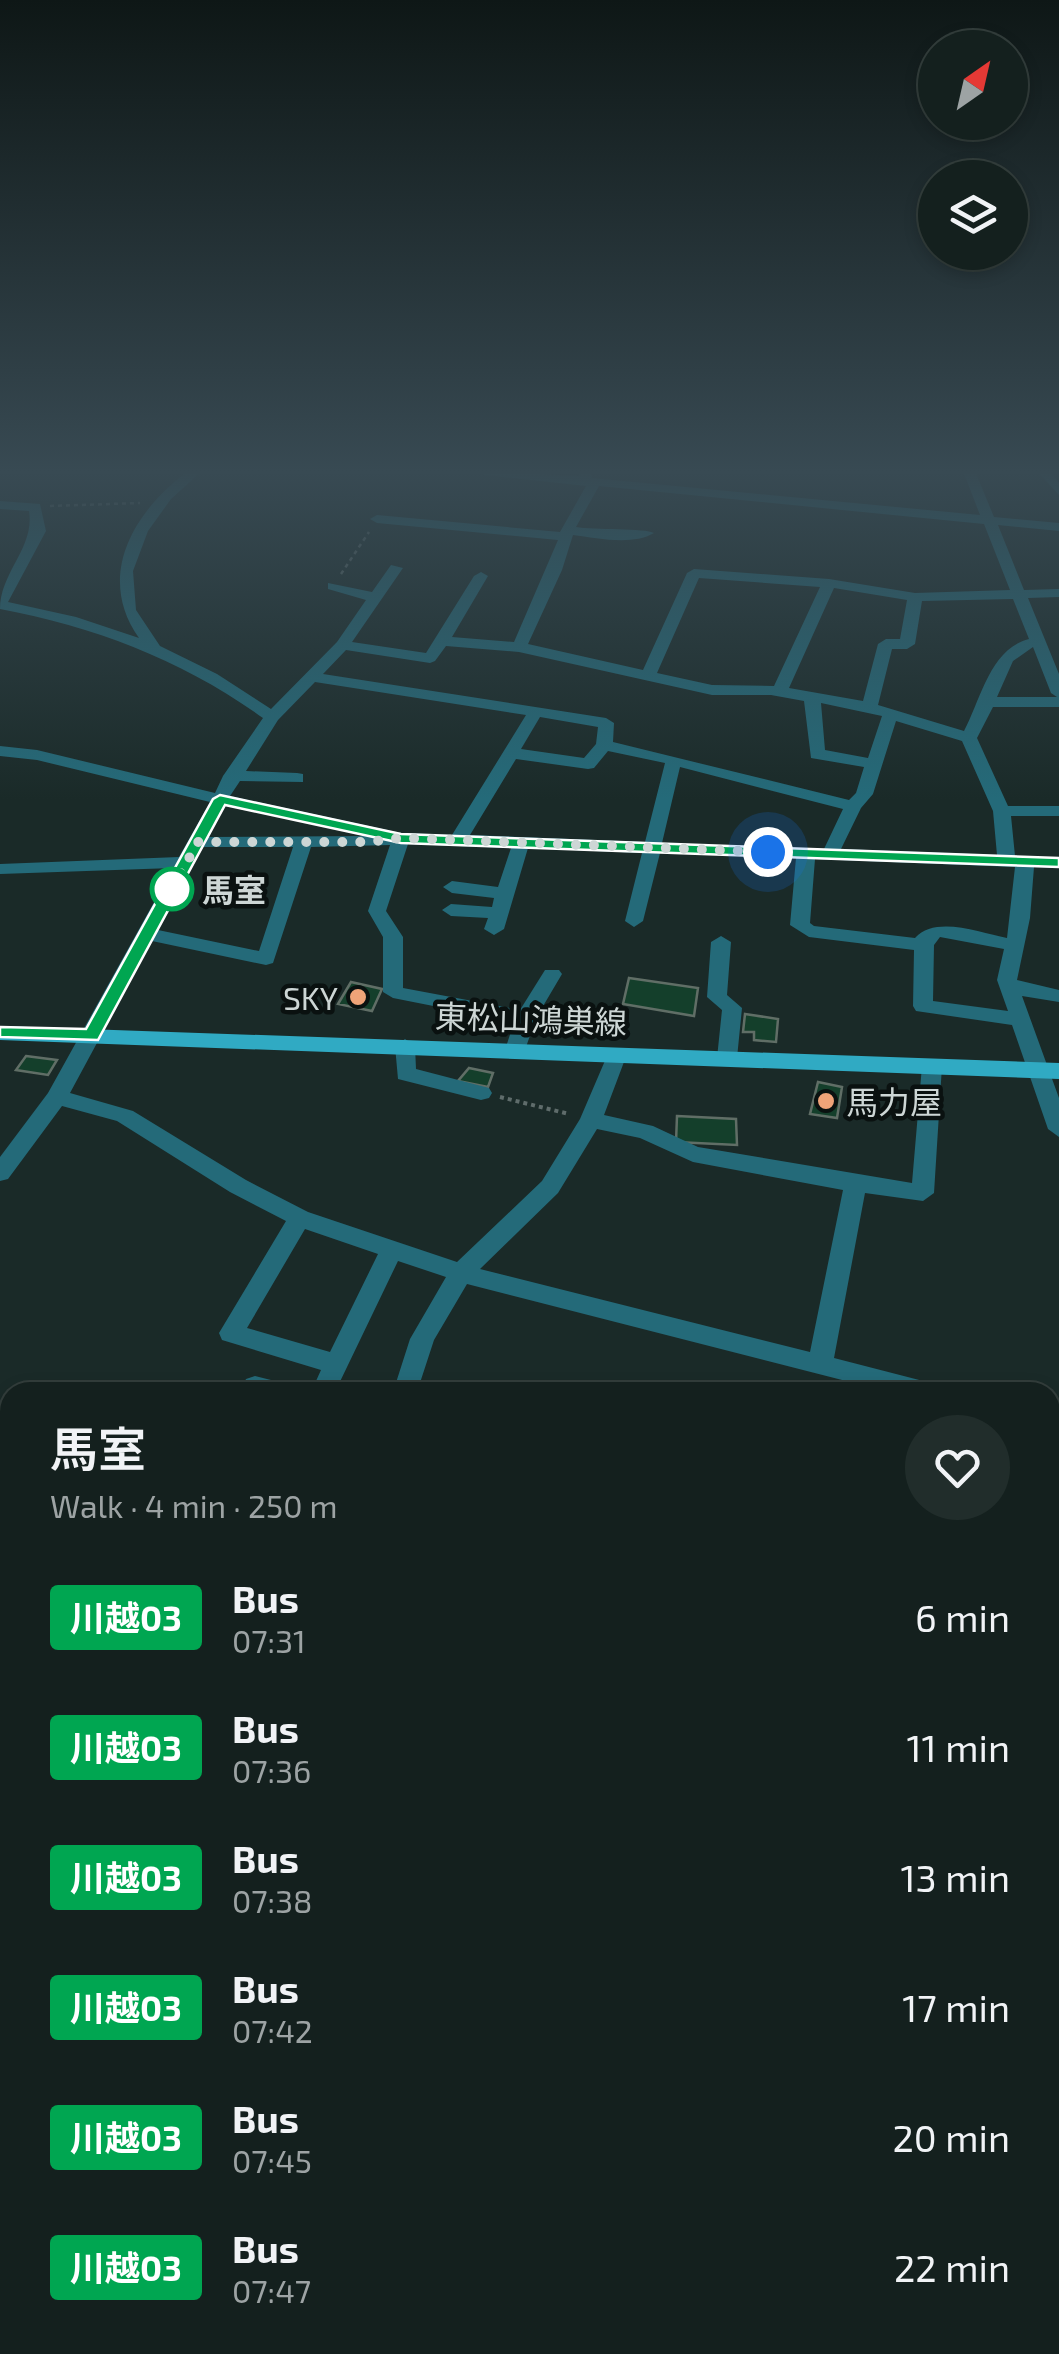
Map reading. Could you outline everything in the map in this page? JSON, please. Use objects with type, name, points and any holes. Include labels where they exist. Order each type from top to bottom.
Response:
[{"type":"main road","name":"東松山鴻巣線","points":[[0,1033],[1047,1070]]},
{"type":"street","points":[[12,581],[0,604],[37,610],[154,649],[247,698],[272,717]]},
{"type":"street","points":[[125,581],[129,610],[154,649]]},
{"type":"street","points":[[4,1163],[57,1097],[232,776],[272,717],[342,645],[387,581]]},
{"type":"street","points":[[342,645],[430,658],[478,581]]},
{"type":"street","points":[[519,648],[550,581]]},
{"type":"street","points":[[647,678],[690,581]]},
{"type":"street","points":[[800,581],[915,597],[1059,593]]},
{"type":"street","points":[[868,590],[873,581]]},
{"type":"street","points":[[1013,581],[1059,693]]},
{"type":"street","points":[[780,692],[829,583]]},
{"type":"street","points":[[333,586],[375,598]]},
{"type":"street","points":[[869,707],[886,644],[907,644],[915,597]]},
{"type":"street","points":[[442,640],[519,648],[712,690],[744,687],[869,707],[968,738],[1002,811],[1016,861],[1021,918],[1008,980],[1018,1018],[1047,1070],[1059,1130]]},
{"type":"street","points":[[968,738],[987,702],[1002,660],[1016,647],[1038,641]]},
{"type":"street","points":[[314,677],[606,723],[604,745],[588,764],[512,753]]},
{"type":"street","points":[[812,697],[817,754],[874,764]]},
{"type":"street","points":[[987,702],[1059,702]]},
{"type":"street","points":[[830,854],[853,806],[864,794],[891,712]]},
{"type":"street","points":[[458,840],[536,713]]},
{"type":"street","points":[[604,745],[715,768],[736,779],[853,806]]},
{"type":"street","points":[[0,751],[37,755],[401,838]]},
{"type":"street","points":[[634,921],[674,758]]},
{"type":"street","points":[[232,776],[297,778]]},
{"type":"street","points":[[1002,811],[1059,812]]},
{"type":"street","points":[[401,838],[377,911],[393,937],[392,992],[526,1018]]},
{"type":"street","points":[[198,842],[303,843],[401,838],[1059,863]]},
{"type":"street","points":[[148,934],[266,959],[303,843]]},
{"type":"street","points":[[451,910],[496,921],[522,843]]},
{"type":"street","points":[[806,853],[800,925],[809,932],[924,946]]},
{"type":"street","points":[[0,869],[187,862]]},
{"type":"street","points":[[452,888],[505,894]]},
{"type":"street","points":[[1015,945],[938,931],[925,937],[923,1006],[1018,1018]]},
{"type":"street","points":[[721,942],[716,996],[732,1008],[727,1058]]},
{"type":"street","points":[[516,1050],[526,1018],[552,974]]},
{"type":"street","points":[[1010,987],[1059,996]]},
{"type":"street","points":[[405,1046],[405,1074],[481,1093]]},
{"type":"street","points":[[407,1382],[422,1339],[462,1273],[550,1187],[591,1120],[618,1054]]},
{"type":"street","points":[[591,1120],[646,1131],[692,1154],[923,1193],[932,1066]]},
{"type":"street","points":[[57,1097],[125,1116],[238,1186],[300,1218],[462,1273],[889,1382]]},
{"type":"street","points":[[820,1364],[856,1184]]},
{"type":"street","points":[[300,1218],[232,1333],[335,1364]]},
{"type":"street","points":[[327,1382],[392,1249]]},
{"type":"path","points":[[333,586],[336,581]]},
{"type":"path","points":[[481,1093],[591,1120]]},
{"type":"building","points":[[629,978],[698,988],[694,1016],[623,1004]]},
{"type":"building","points":[[351,982],[382,989],[372,1011],[338,1004]]},
{"type":"building","points":[[745,1014],[778,1019],[776,1042],[754,1040],[754,1032],[743,1032]]},
{"type":"building","points":[[26,1056],[57,1060],[48,1075],[16,1070]]},
{"type":"building","points":[[469,1068],[493,1073],[488,1087],[458,1081]]},
{"type":"building","points":[[818,1082],[842,1087],[837,1118],[810,1114]]},
{"type":"building","points":[[677,1116],[736,1119],[737,1145],[676,1142]]},
{"type":"bus line","name":"川越03","points":[[0,1033],[92,1036],[220,799],[401,838],[1059,863]]},
{"type":"place","name":"馬室","points":[[172,889]]},
{"type":"place","name":"SKY","points":[[358,997]]},
{"type":"place","name":"馬力屋","points":[[826,1101]]},
{"type":"route","points":[[172,889],[198,842],[367,842],[401,838],[768,852]]}]
